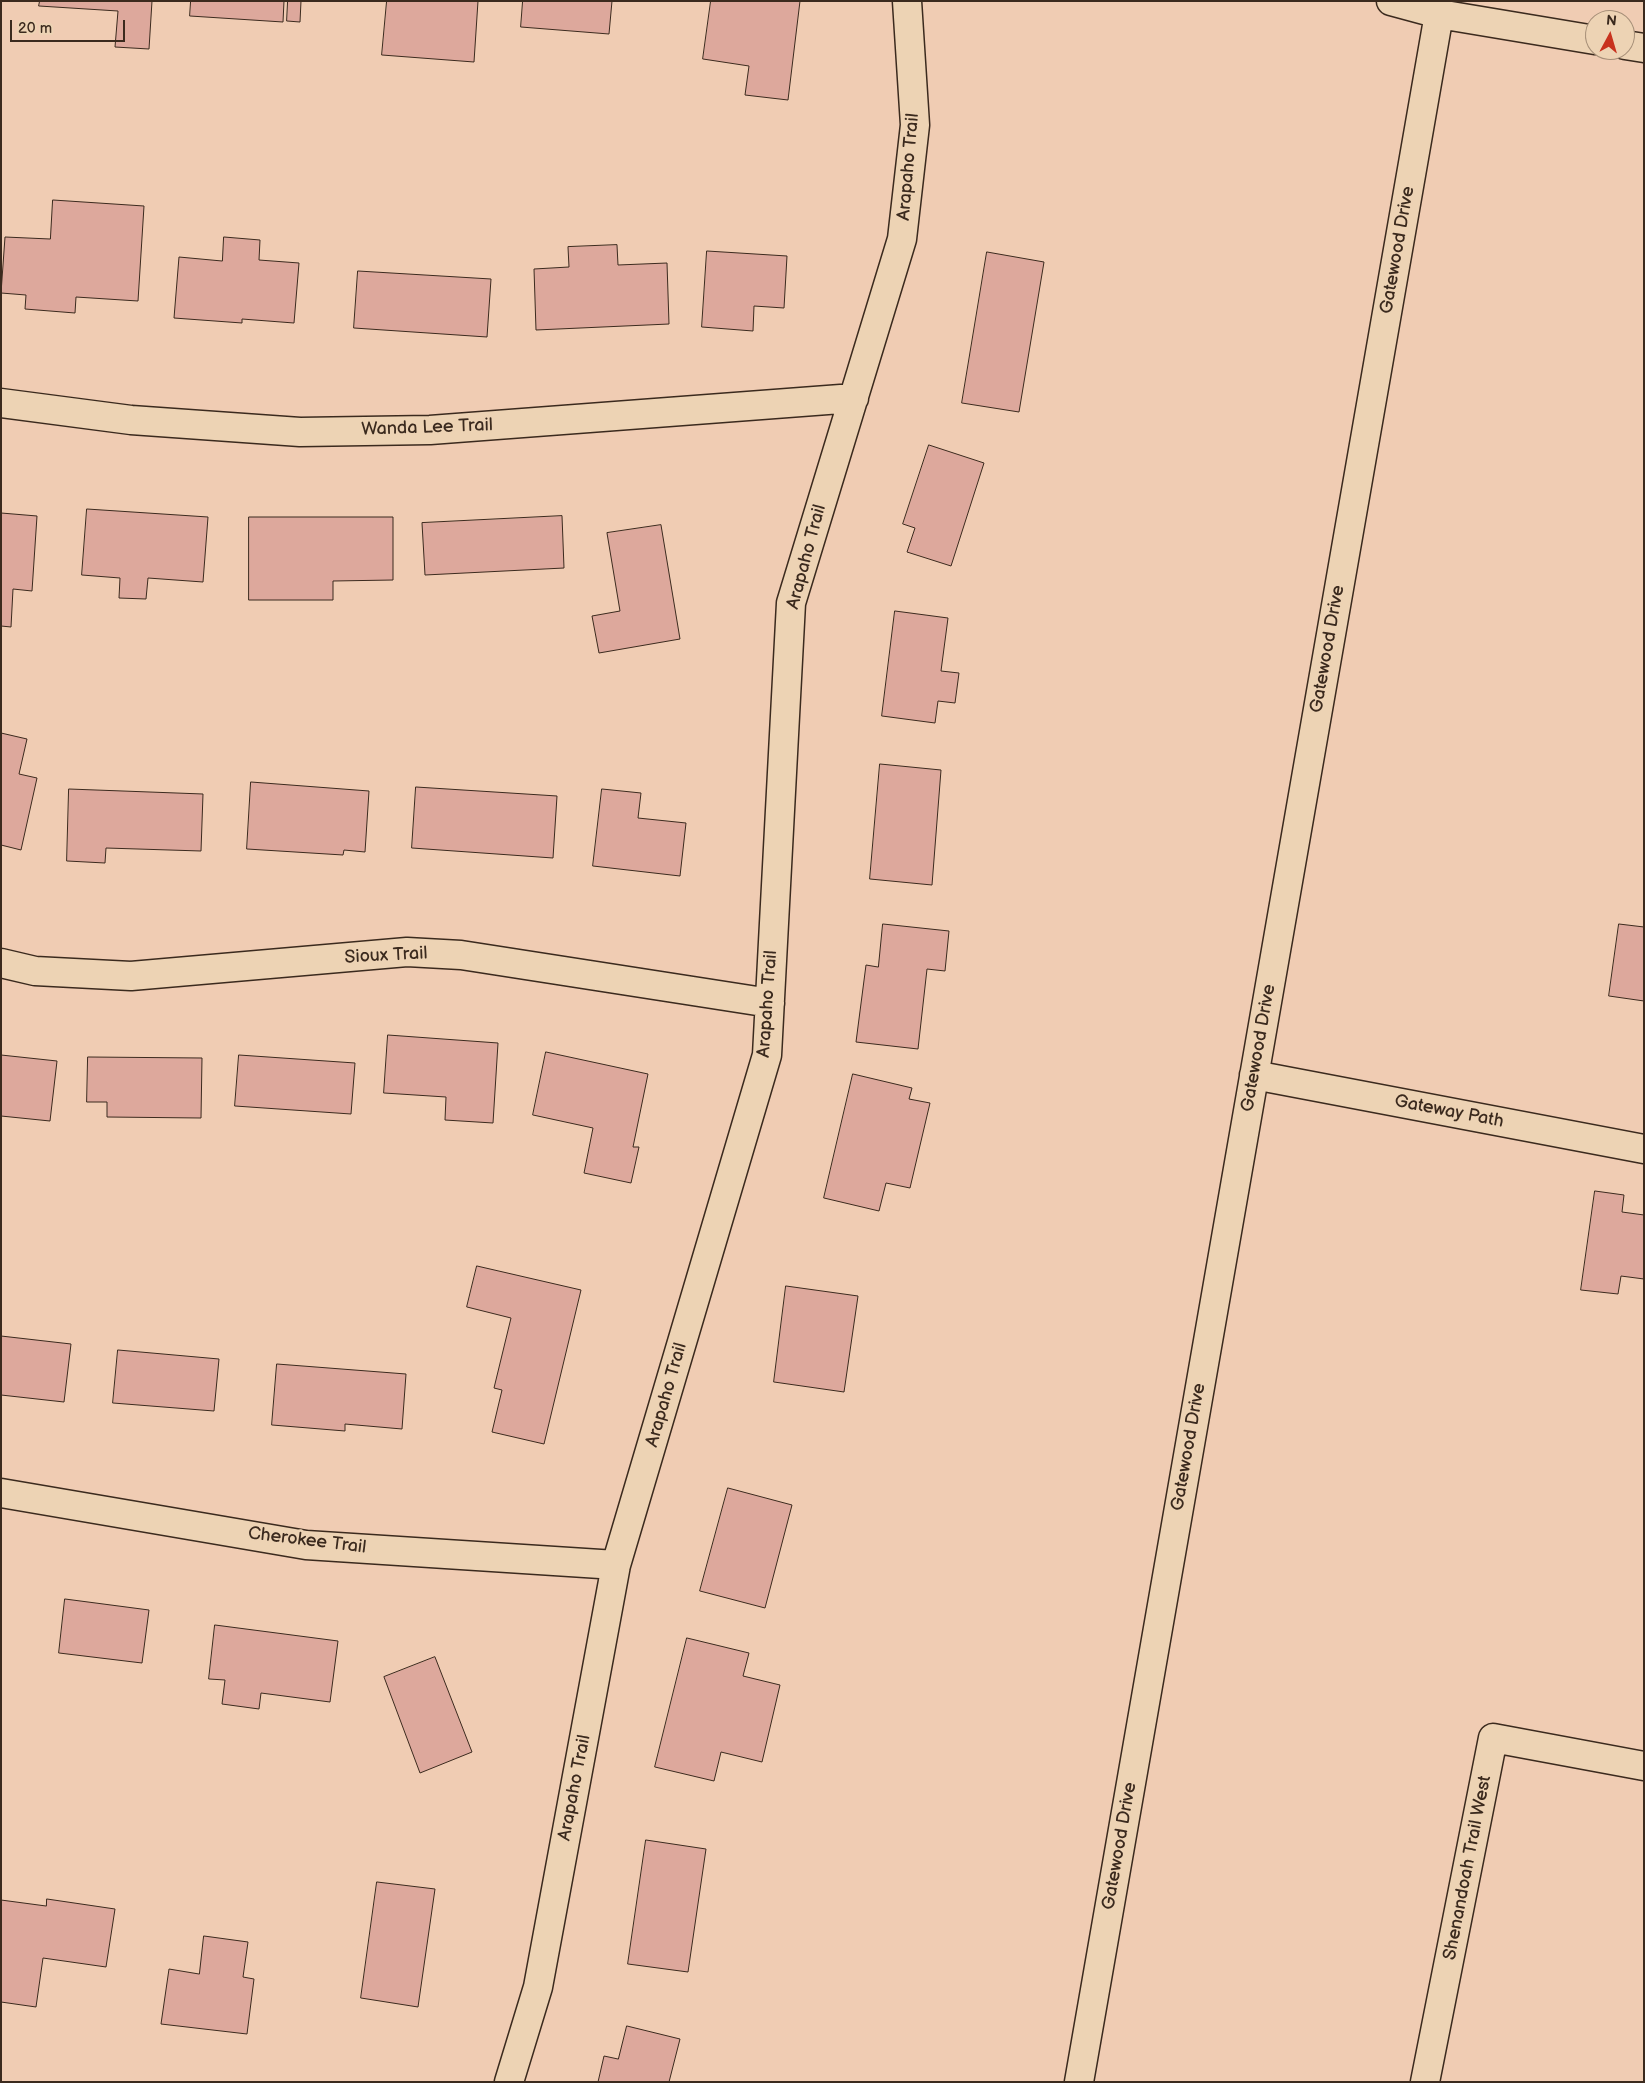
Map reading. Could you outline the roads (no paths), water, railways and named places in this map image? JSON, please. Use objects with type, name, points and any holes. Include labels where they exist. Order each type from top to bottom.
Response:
[{"type":"street","name":"Arapaho Trail","points":[[509,2082],[538,1987],[616,1564],[766,1056],[791,603],[902,239],[915,125],[907,1]]},
{"type":"street","points":[[1391,1],[1439,14],[1585,38]]},
{"type":"street","name":"Gatewood Drive","points":[[1079,2082],[1439,14]]},
{"type":"street","name":"Wanda Lee Trail","points":[[1,403],[130,420],[300,432],[430,430],[854,398]]},
{"type":"street","name":"Sioux Trail","points":[[1,964],[35,971],[131,976],[407,952],[461,955],[770,1003]]},
{"type":"street","name":"Gateway Path","points":[[1254,1075],[1644,1149]]},
{"type":"street","name":"Cherokee Trail","points":[[1,1493],[306,1545],[616,1564]]},
{"type":"street","name":"Shenandoah Trail West","points":[[1425,2082],[1493,1738],[1644,1766]]}]
